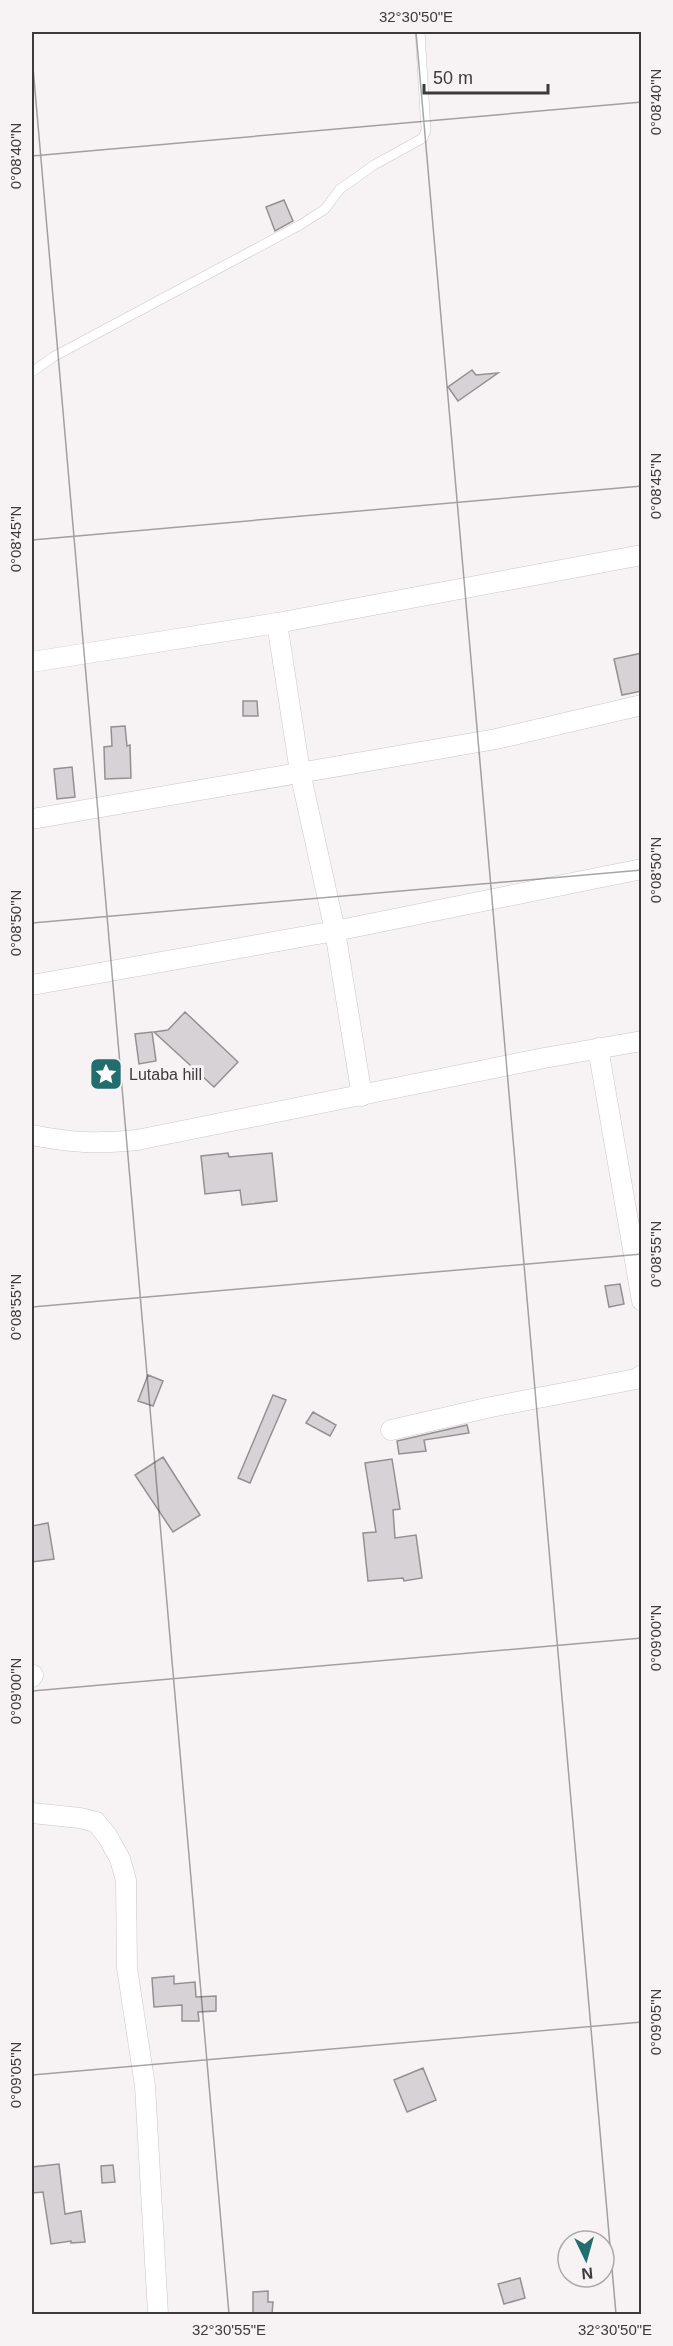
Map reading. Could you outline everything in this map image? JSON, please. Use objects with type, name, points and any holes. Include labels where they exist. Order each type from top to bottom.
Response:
[{"type":"street","points":[[32,662],[277,623],[642,555]]},
{"type":"street","points":[[277,623],[300,772],[335,932],[362,1095]]},
{"type":"street","points":[[32,819],[496,739],[642,705]]},
{"type":"street","points":[[32,985],[335,932],[642,869]]},
{"type":"street","points":[[32,1135],[99,1144],[137,1140],[642,1041]]},
{"type":"street","points":[[598,1048],[642,1301]]},
{"type":"street","points":[[392,1430],[491,1407],[636,1379],[642,1375]]},
{"type":"street","points":[[32,1813],[96,1822],[108,1837],[120,1859],[126,1880],[127,1968],[145,2086],[158,2314]]},
{"type":"lane","points":[[32,372],[53,357],[300,225],[325,209],[340,189],[374,165],[423,138],[426,130],[420,32]]},
{"type":"building","points":[[284,200],[293,221],[275,231],[266,207]]},
{"type":"building","points":[[472,370],[476,375],[498,373],[458,401],[448,387]]},
{"type":"building","points":[[642,653],[642,691],[622,695],[614,659]]},
{"type":"building","points":[[243,701],[257,701],[258,716],[243,716]]},
{"type":"building","points":[[125,726],[127,746],[130,745],[131,778],[105,779],[104,747],[112,746],[111,727]]},
{"type":"building","points":[[72,767],[75,797],[57,799],[54,769]]},
{"type":"building","points":[[185,1012],[238,1062],[214,1087],[154,1032],[168,1030]]},
{"type":"building","points":[[152,1032],[156,1061],[139,1064],[135,1034]]},
{"type":"building","points":[[228,1153],[229,1157],[272,1153],[277,1201],[242,1205],[240,1190],[205,1194],[201,1156]]},
{"type":"building","points":[[620,1284],[624,1304],[609,1307],[605,1286]]},
{"type":"building","points":[[148,1375],[163,1381],[153,1406],[138,1401]]},
{"type":"building","points":[[273,1395],[286,1400],[250,1483],[238,1478]]},
{"type":"building","points":[[313,1412],[336,1425],[330,1436],[306,1423]]},
{"type":"building","points":[[467,1425],[469,1433],[424,1440],[426,1451],[399,1454],[397,1441]]},
{"type":"building","points":[[163,1457],[200,1515],[173,1532],[135,1475]]},
{"type":"building","points":[[392,1459],[400,1509],[393,1510],[395,1538],[416,1535],[422,1578],[404,1581],[403,1578],[368,1581],[363,1533],[376,1532],[365,1463]]},
{"type":"building","points":[[48,1523],[54,1559],[32,1562],[32,1526]]},
{"type":"building","points":[[174,1976],[174,1984],[195,1982],[196,1997],[216,1996],[216,2011],[198,2012],[199,2021],[182,2021],[182,2005],[154,2007],[152,1978]]},
{"type":"building","points":[[423,2068],[436,2100],[407,2112],[394,2080]]},
{"type":"building","points":[[59,2164],[65,2214],[81,2211],[85,2242],[71,2243],[71,2241],[51,2244],[43,2192],[32,2193],[32,2167]]},
{"type":"building","points":[[113,2165],[115,2182],[102,2183],[101,2166]]},
{"type":"building","points":[[520,2278],[525,2298],[504,2304],[498,2284]]},
{"type":"building","points":[[268,2291],[268,2302],[273,2302],[272,2314],[253,2314],[253,2292]]},
{"type":"place","name":"Lutaba hill","points":[[106,1074]]}]
